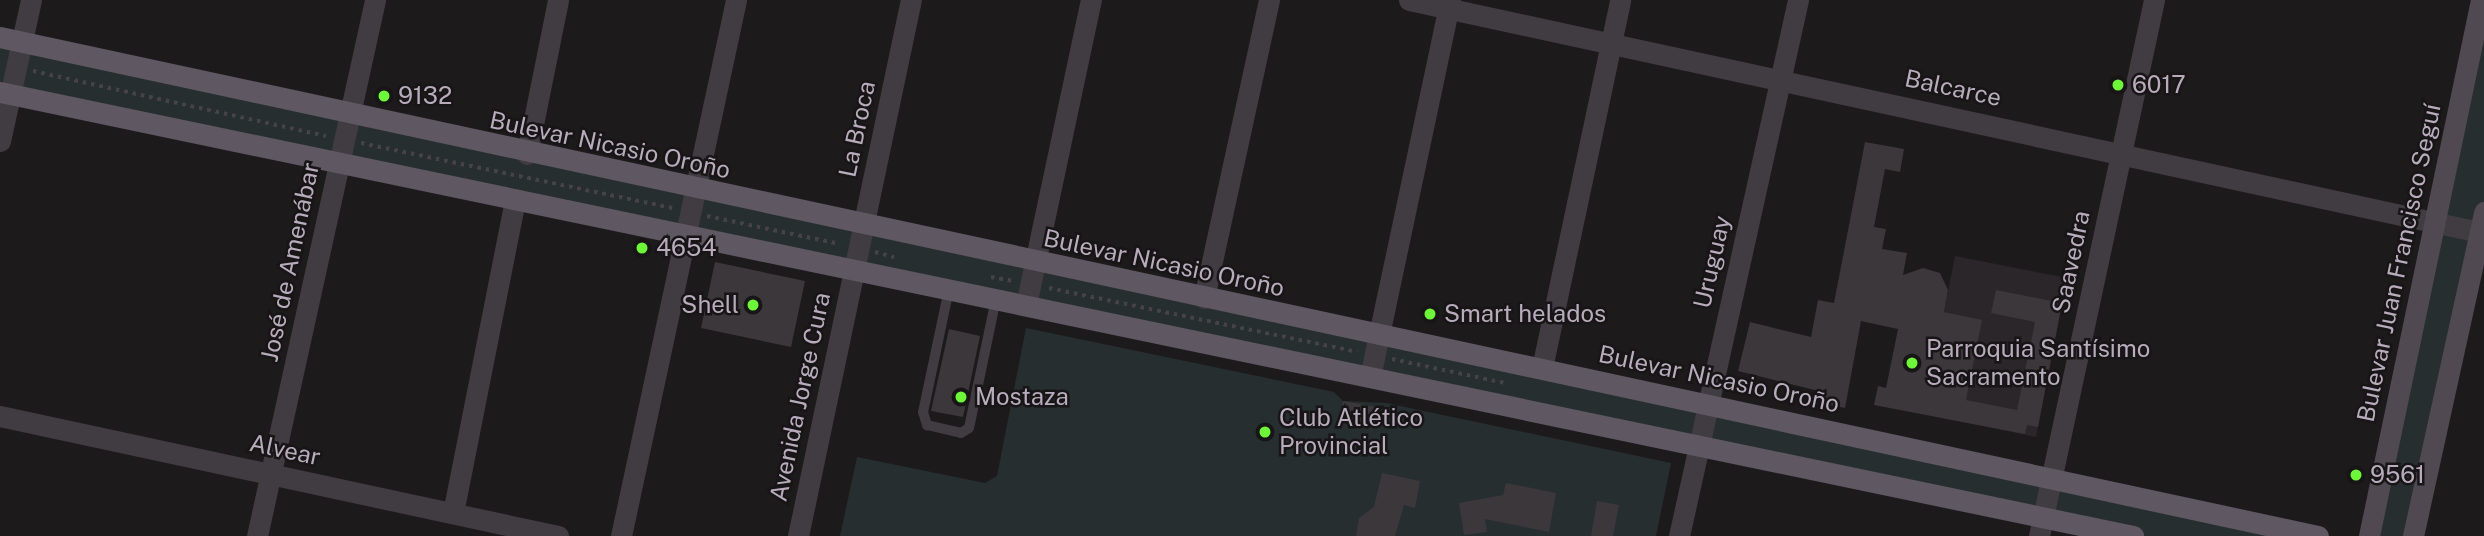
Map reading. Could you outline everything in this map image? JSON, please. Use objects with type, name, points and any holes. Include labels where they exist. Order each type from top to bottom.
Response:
[{"type":"main road","name":"Bulevar Juan Francisco Seguí","points":[[2369,536],[2481,0]]},
{"type":"main road","name":"Bulevar Nicasio Oroño","points":[[0,37],[349,116],[863,227],[1707,402],[2318,536]]},
{"type":"main road","points":[[5,93],[1698,445],[2041,526],[2133,536]]},
{"type":"main road","points":[[2413,536],[2483,226]]},
{"type":"street","points":[[0,141],[5,93],[16,68],[31,0]]},
{"type":"street","name":"José de Amenábar","points":[[257,536],[375,0]]},
{"type":"street","points":[[527,154],[558,0]]},
{"type":"street","points":[[621,536],[736,0]]},
{"type":"street","name":"La Broca","points":[[854,270],[911,0]]},
{"type":"street","points":[[1026,305],[1091,0]]},
{"type":"street","points":[[1204,298],[1269,0]]},
{"type":"street","name":"Balcarce","points":[[1409,0],[1449,4],[1611,43],[2122,151],[2435,222],[2483,226]]},
{"type":"street","points":[[1542,368],[1620,0]]},
{"type":"street","name":"Uruguay","points":[[1679,536],[1798,0]]},
{"type":"street","name":"Saavedra","points":[[2041,526],[2154,0]]},
{"type":"street","points":[[1370,377],[1449,4]]},
{"type":"street","points":[[453,513],[515,199]]},
{"type":"street","name":"Avenida Jorge Cura","points":[[798,536],[854,270]]},
{"type":"street","name":"Alvear","points":[[0,416],[558,536]]},
{"type":"lane","points":[[949,289],[923,412],[927,425],[961,433],[969,428],[996,299]]},
{"type":"path","points":[[16,68],[907,260]]},
{"type":"path","points":[[981,275],[1511,384]]},
{"type":"shaded area","points":[[2484,0],[2484,212],[2413,536],[2369,536]]},
{"type":"shaded area","points":[[0,37],[2318,536],[2133,536],[0,92]]},
{"type":"shaded area","points":[[1955,256],[2067,278],[2036,437],[1932,416],[1947,337],[1966,317],[1944,312]]},
{"type":"shaded area","name":"Club Atlético Provincial","points":[[1026,328],[1334,392],[1343,401],[1386,403],[1671,463],[1656,536],[840,536],[857,457],[985,483],[997,476]]},
{"type":"building","points":[[1865,142],[1904,149],[1900,172],[1885,169],[1874,227],[1886,229],[1882,249],[1907,253],[1903,275],[1923,268],[1940,273],[1948,290],[1944,312],[1982,320],[1966,400],[2017,410],[2035,322],[1991,313],[1996,290],[2062,303],[2038,427],[2027,425],[2025,434],[1874,405],[1878,386],[1886,388],[1898,329],[1861,321],[1845,408],[1821,403],[1823,392],[1738,371],[1750,322],[1811,337],[1818,300],[1834,303]]},
{"type":"building","name":"Shell","points":[[715,262],[805,281],[791,347],[701,328]]},
{"type":"building","points":[[949,329],[980,336],[963,417],[931,411]]},
{"type":"building","points":[[1343,401],[1376,407],[1372,426],[1339,419]]},
{"type":"building","points":[[1382,473],[1420,481],[1415,508],[1404,505],[1395,536],[1356,536],[1359,518],[1374,507]]},
{"type":"building","points":[[1506,483],[1556,493],[1549,532],[1485,519],[1487,532],[1464,535],[1459,503],[1503,495]]},
{"type":"building","points":[[1597,501],[1619,505],[1613,536],[1591,536]]},
{"type":"place","name":"6017","points":[[2118,85]]},
{"type":"place","name":"9132","points":[[384,96]]},
{"type":"place","name":"4654","points":[[642,248]]},
{"type":"place","name":"Shell","points":[[753,305]]},
{"type":"place","name":"Smart helados","points":[[1430,314]]},
{"type":"place","name":"Parroquia Santísimo Sacramento","points":[[1912,363]]},
{"type":"place","name":"Mostaza","points":[[961,397]]},
{"type":"place","name":"Club Atlético Provincial","points":[[1265,432]]},
{"type":"place","name":"9561","points":[[2356,475]]}]
